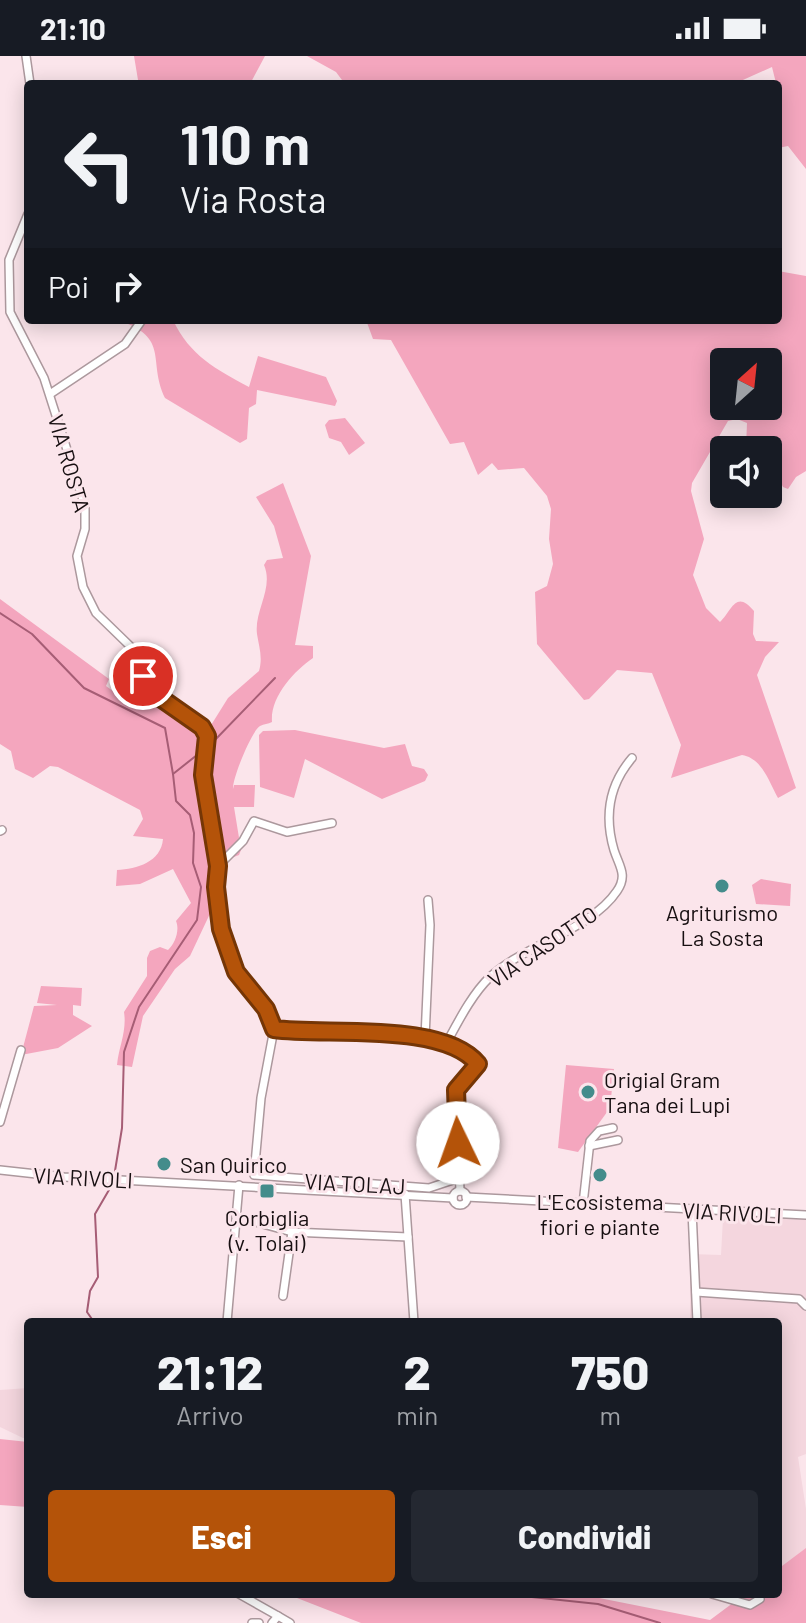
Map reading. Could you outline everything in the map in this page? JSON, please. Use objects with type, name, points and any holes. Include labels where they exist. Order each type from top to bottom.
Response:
[{"type":"street","points":[[26,56],[29,80]]},
{"type":"street","name":"VIA ROSTA","points":[[24,224],[9,260],[10,312],[50,394],[85,506],[87,520],[77,556],[88,601],[131,647],[149,685],[177,712],[202,727],[207,736],[203,775],[218,866],[216,887],[226,948],[236,972],[266,1009],[274,1029]]},
{"type":"street","points":[[0,309],[10,312]]},
{"type":"street","name":"VIA ROSTA","points":[[50,394],[125,344],[139,324]]},
{"type":"street","name":"VIA CASOTTO","points":[[446,1044],[489,978],[588,915],[618,890],[623,872],[614,852],[610,804],[614,784],[632,758]]},
{"type":"street","points":[[218,866],[243,841],[254,821],[287,832],[332,823]]},
{"type":"street","points":[[425,1038],[428,900]]},
{"type":"street","points":[[274,1029],[425,1038],[446,1044],[478,1064],[456,1090],[459,1178],[463,1194],[453,1198]]},
{"type":"street","name":"VIA TOLAJ","points":[[274,1029],[261,1098],[254,1175],[429,1188],[459,1178]]},
{"type":"street","points":[[0,1122],[21,1050]]},
{"type":"street","points":[[583,1204],[589,1146],[599,1131],[613,1128]]},
{"type":"street","points":[[589,1146],[618,1140]]},
{"type":"street","name":"VIA RIVOLI","points":[[0,1170],[405,1194],[453,1198],[460,1205],[463,1194],[583,1204],[806,1215]]},
{"type":"street","points":[[227,1318],[239,1185]]},
{"type":"street","points":[[405,1194],[414,1318]]},
{"type":"street","points":[[692,1210],[697,1318]]},
{"type":"street","points":[[238,1217],[292,1232],[408,1237]]},
{"type":"street","points":[[283,1296],[292,1232]]},
{"type":"street","points":[[696,1292],[799,1299],[806,1306]]},
{"type":"street","points":[[245,1598],[275,1620],[290,1623]]},
{"type":"street","points":[[726,1598],[750,1605],[760,1599]]},
{"type":"street","points":[[252,1623],[259,1623]]},
{"type":"shaded area","points":[[134,56],[265,56],[252,80],[138,80]]},
{"type":"shaded area","points":[[307,56],[806,56],[806,169],[788,146],[782,147],[782,80],[775,80],[772,67],[743,80],[342,80],[336,72]]},
{"type":"shaded area","points":[[782,272],[806,276],[806,471],[796,477],[788,489],[783,487],[782,436],[746,436],[747,423],[740,420],[782,420],[782,348],[710,348],[710,420],[732,420],[728,421],[719,436],[710,436],[710,452],[692,483],[691,491],[704,539],[693,575],[706,608],[720,622],[735,604],[743,602],[754,611],[753,634],[756,641],[779,642],[765,657],[757,675],[796,788],[778,798],[760,766],[742,755],[671,778],[681,745],[652,673],[617,670],[589,699],[584,700],[537,644],[535,592],[547,586],[553,564],[549,539],[551,509],[547,496],[524,468],[498,470],[492,463],[478,475],[464,442],[450,444],[391,340],[373,339],[367,324],[782,324]]},
{"type":"shaded area","points":[[127,324],[175,324],[196,352],[249,387],[258,356],[326,377],[337,401],[335,406],[257,390],[256,404],[249,408],[247,439],[240,443],[165,398],[155,352],[145,334]]},
{"type":"shaded area","points":[[345,418],[365,443],[349,455],[341,442],[329,438],[325,425],[329,420]]},
{"type":"shaded area","points":[[283,483],[311,556],[295,645],[313,646],[313,658],[298,670],[279,694],[272,722],[260,726],[248,745],[236,776],[233,789],[234,785],[255,785],[254,807],[234,807],[241,850],[239,855],[221,862],[207,779],[208,730],[228,698],[259,671],[261,657],[257,625],[267,582],[264,565],[267,560],[283,558],[274,526],[256,497]]},
{"type":"shaded area","points":[[0,599],[109,679],[106,686],[112,691],[128,697],[152,693],[206,737],[202,775],[216,864],[215,903],[190,956],[175,969],[143,1016],[132,1067],[117,1065],[124,1032],[124,1012],[147,976],[150,951],[171,947],[177,933],[176,921],[191,903],[173,869],[140,884],[116,886],[117,870],[147,863],[161,847],[163,839],[133,836],[143,819],[140,810],[58,767],[50,766],[33,778],[15,769],[11,751],[0,744]]},
{"type":"shaded area","points":[[295,730],[384,748],[405,744],[412,766],[424,769],[428,775],[425,781],[382,799],[305,759],[294,798],[260,787],[259,735],[263,731]]},
{"type":"shaded area","points":[[761,879],[791,884],[790,906],[756,904],[752,885]]},
{"type":"shaded area","points":[[41,986],[82,988],[81,1006],[73,1005],[73,1015],[92,1026],[58,1048],[21,1055],[34,1006],[57,1005],[37,1003]]},
{"type":"shaded area","name":"Origial Gram Tana dei Lupi","points":[[566,1065],[614,1069],[610,1108],[578,1152],[558,1148]]},
{"type":"shaded area","points":[[755,1208],[806,1213],[806,1454],[798,1457],[806,1509],[806,1558],[782,1585],[782,1318],[690,1318],[690,1254],[721,1255],[723,1218]]},
{"type":"shaded area","points":[[24,1388],[24,1438],[0,1427],[0,1390]]},
{"type":"shaded area","points":[[0,1439],[24,1442],[24,1507],[0,1505]]},
{"type":"shaded area","points":[[806,1548],[806,1623],[361,1623],[297,1598],[599,1598],[710,1620],[740,1598],[782,1598],[782,1566]]},
{"type":"waterway","points":[[0,613],[32,634],[84,688],[165,728],[173,774]]},
{"type":"waterway","points":[[213,742],[275,678]]},
{"type":"waterway","points":[[114,1177],[122,1128],[124,1052],[139,1007],[197,920],[201,887],[193,863],[194,833],[190,815],[176,801],[173,774],[202,751]]},
{"type":"waterway","points":[[91,1318],[87,1312],[90,1291],[98,1277],[95,1214],[113,1183]]},
{"type":"waterway","points":[[541,1598],[598,1604],[660,1623]]},
{"type":"place","name":"Agriturismo La Sosta","points":[[722,886]]},
{"type":"place","name":"Origial Gram Tana dei Lupi","points":[[588,1092]]},
{"type":"place","name":"San Quirico","points":[[164,1164]]},
{"type":"place","name":"L'Ecosistema fiori e piante","points":[[600,1175]]},
{"type":"place","name":"Corbiglia (v. Tolai)","points":[[267,1191]]},
{"type":"route","points":[[143,676],[162,699],[202,727],[207,736],[203,775],[218,866],[216,887],[221,929],[236,972],[266,1009],[274,1029],[425,1038],[467,1055],[478,1064],[456,1090],[458,1143]]}]
